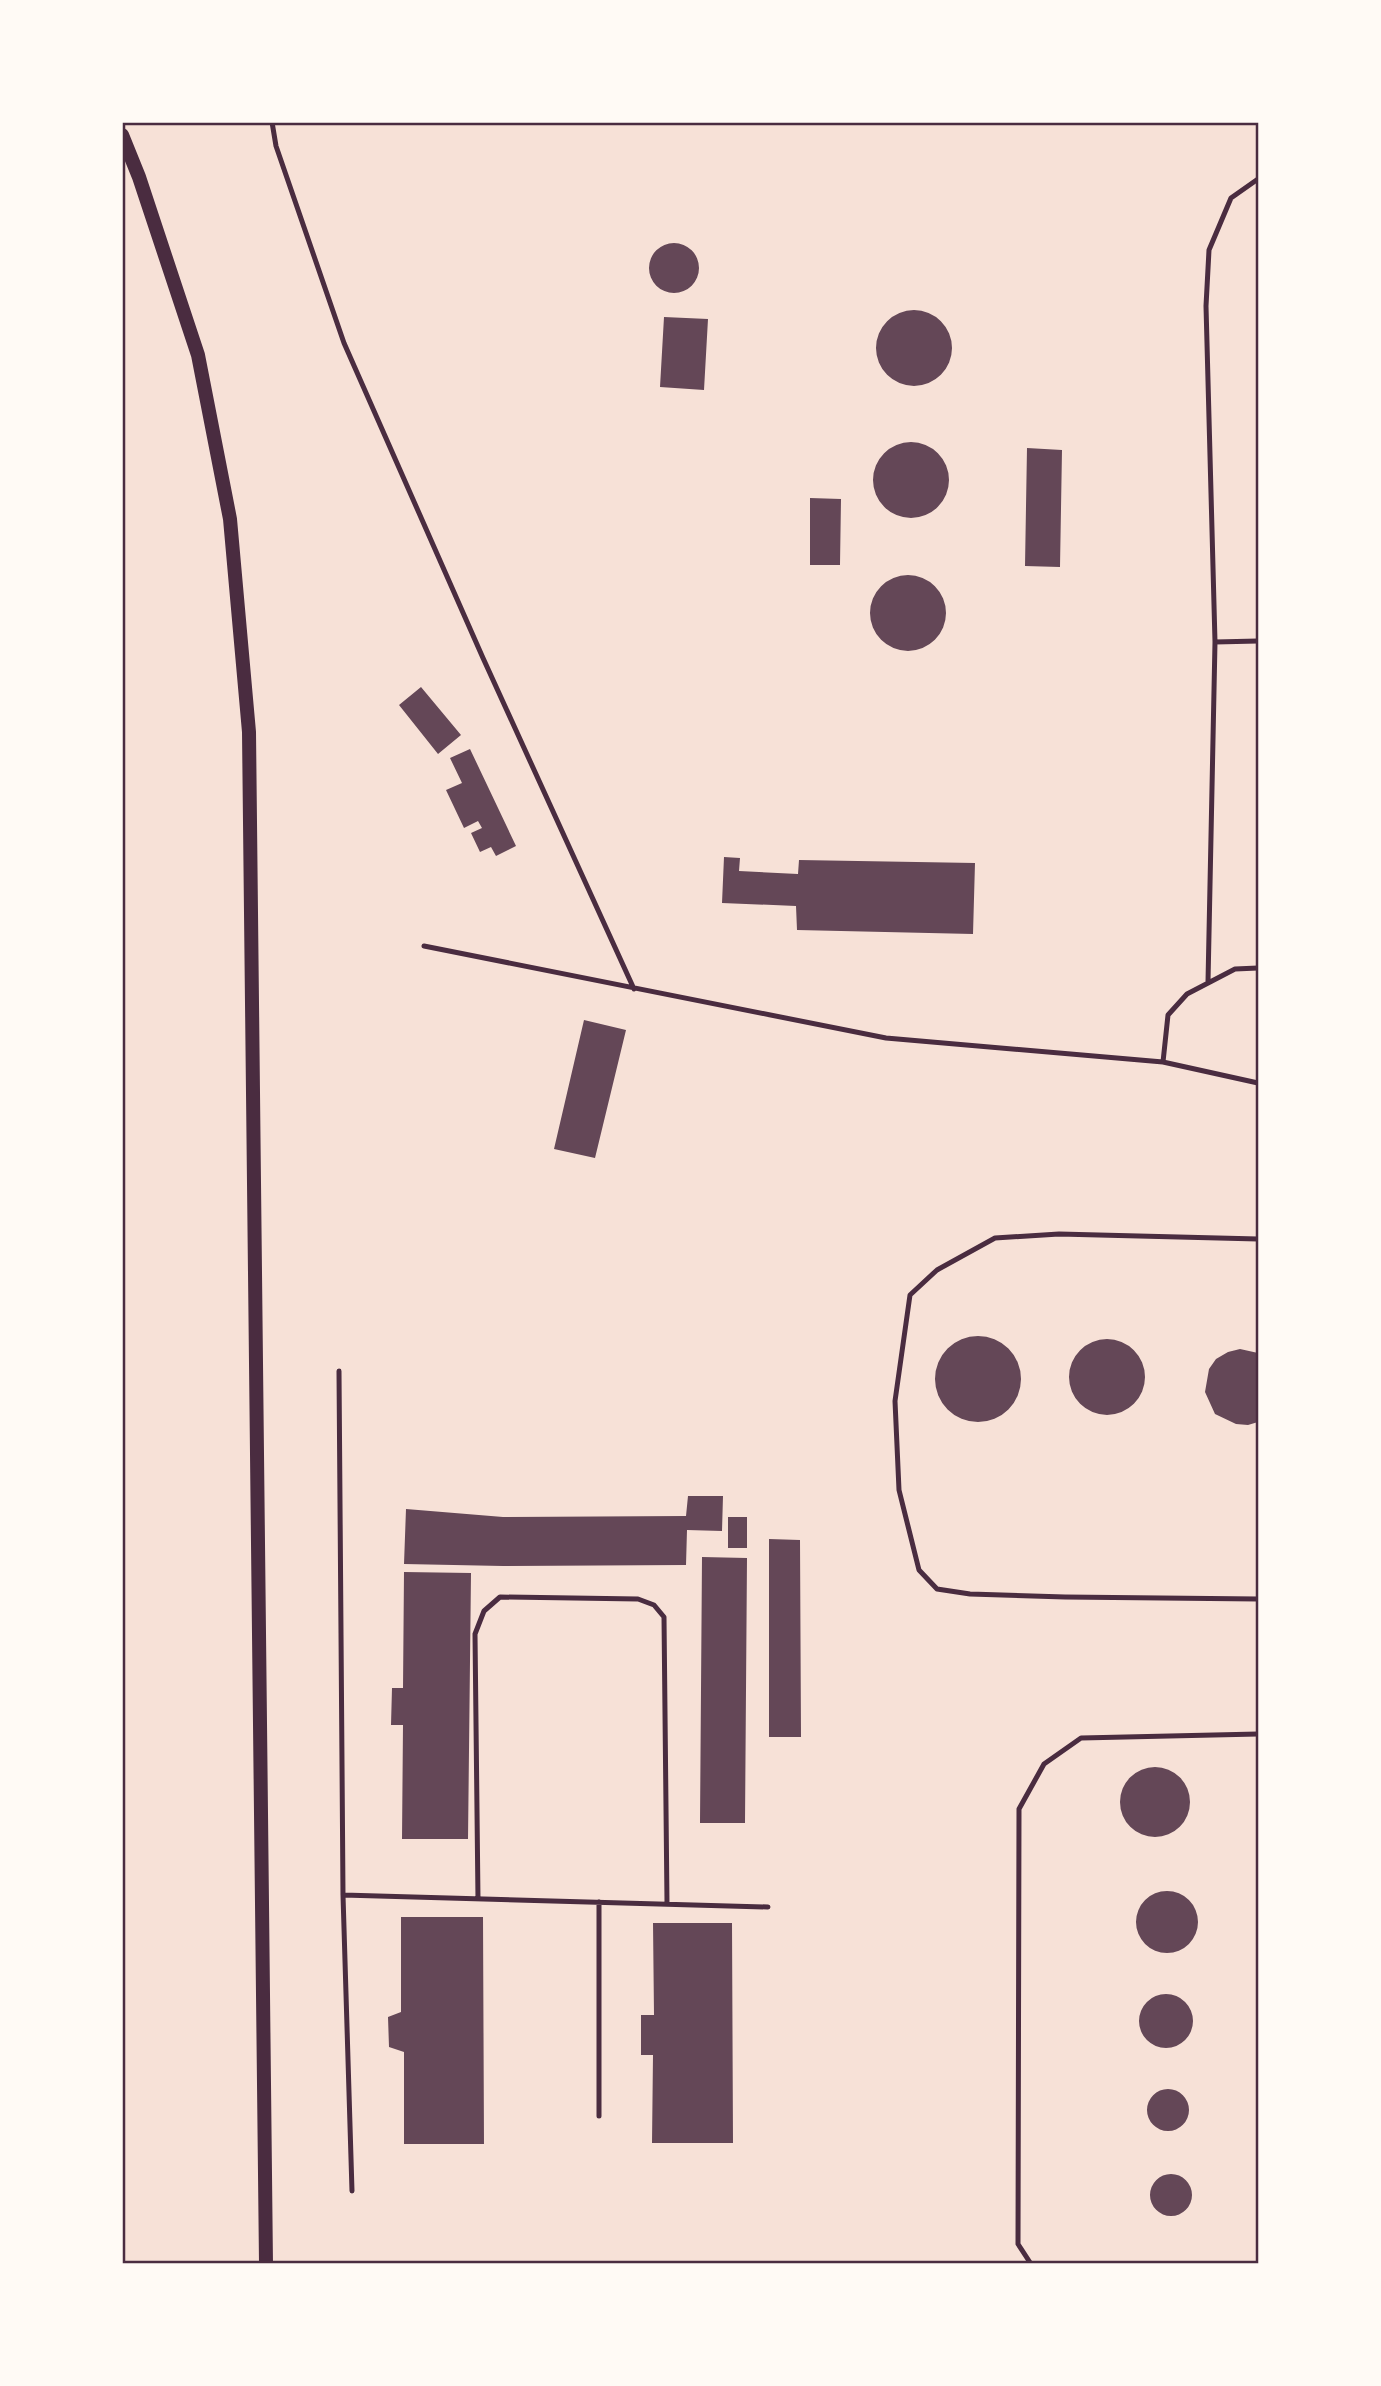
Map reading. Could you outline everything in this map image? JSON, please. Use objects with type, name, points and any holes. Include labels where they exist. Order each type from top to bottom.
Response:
[{"type":"main road","points":[[122,135],[139,177],[198,355],[230,519],[249,732],[266,2263]]},
{"type":"lane","points":[[272,122],[276,146],[344,342],[483,658],[634,989]]},
{"type":"lane","points":[[1208,982],[1215,642],[1206,306],[1209,250],[1231,198],[1258,178]]},
{"type":"lane","points":[[1215,642],[1258,641]]},
{"type":"lane","points":[[424,946],[886,1038],[1163,1062],[1258,1083]]},
{"type":"lane","points":[[1163,1062],[1168,1015],[1187,994],[1235,969],[1258,968]]},
{"type":"lane","points":[[1258,1239],[1059,1234],[995,1238],[937,1270],[910,1295],[895,1401],[899,1490],[919,1570],[937,1589],[970,1594],[1065,1597],[1258,1599]]},
{"type":"lane","points":[[339,1371],[343,1895],[352,2191]]},
{"type":"lane","points":[[478,1899],[475,1634],[484,1611],[500,1597],[638,1599],[654,1605],[664,1617],[667,1903]]},
{"type":"lane","points":[[1031,2263],[1018,2244],[1019,1809],[1044,1764],[1081,1738],[1258,1734]]},
{"type":"lane","points":[[343,1895],[768,1907]]},
{"type":"lane","points":[[599,1902],[599,2116]]},
{"type":"building","points":[[674,243],[691,251],[699,268],[691,285],[674,293],[657,285],[649,268],[657,251]]},
{"type":"building","points":[[914,310],[929,313],[941,321],[949,333],[952,348],[949,363],[941,375],[929,383],[914,386],[899,383],[887,375],[879,363],[876,348],[879,333],[887,321],[899,313]]},
{"type":"building","points":[[664,317],[708,319],[704,390],[660,387]]},
{"type":"building","points":[[904,442],[918,442],[932,448],[943,459],[949,480],[946,495],[938,507],[918,518],[904,518],[890,512],[879,501],[873,487],[873,473],[879,459],[890,448]]},
{"type":"building","points":[[1027,448],[1062,450],[1060,567],[1025,566]]},
{"type":"building","points":[[810,498],[841,499],[840,565],[810,565]]},
{"type":"building","points":[[908,575],[923,578],[935,586],[943,598],[946,613],[943,628],[935,640],[923,648],[908,651],[893,648],[881,640],[873,628],[870,613],[873,598],[881,586],[893,578]]},
{"type":"building","points":[[421,687],[461,735],[438,754],[399,705]]},
{"type":"building","points":[[470,749],[516,846],[496,856],[491,847],[480,852],[471,833],[482,828],[478,821],[464,828],[446,790],[462,783],[450,758]]},
{"type":"building","points":[[724,857],[740,858],[739,871],[798,874],[799,860],[975,863],[973,934],[797,930],[796,906],[722,903]]},
{"type":"building","points":[[584,1020],[626,1030],[595,1158],[554,1149]]},
{"type":"building","points":[[978,1336],[995,1339],[1009,1348],[1018,1362],[1021,1379],[1018,1396],[1009,1410],[995,1419],[978,1422],[961,1419],[947,1410],[938,1396],[935,1379],[938,1362],[947,1348],[961,1339]]},
{"type":"building","points":[[1107,1339],[1121,1342],[1134,1350],[1142,1363],[1145,1377],[1142,1391],[1134,1404],[1121,1412],[1107,1415],[1093,1412],[1080,1404],[1072,1391],[1069,1377],[1072,1363],[1080,1350],[1093,1342]]},
{"type":"building","points":[[1240,1349],[1258,1353],[1258,1422],[1248,1425],[1236,1424],[1215,1414],[1205,1392],[1209,1369],[1216,1359]]},
{"type":"building","points":[[688,1496],[723,1496],[722,1531],[687,1530],[686,1565],[404,1564],[406,1509],[503,1517],[686,1516]]},
{"type":"building","points":[[728,1517],[747,1517],[747,1548],[728,1548]]},
{"type":"building","points":[[769,1539],[800,1540],[801,1737],[769,1737]]},
{"type":"building","points":[[702,1557],[747,1558],[745,1823],[700,1823]]},
{"type":"building","points":[[404,1572],[471,1573],[468,1839],[402,1839],[403,1725],[391,1725],[392,1688],[403,1688]]},
{"type":"building","points":[[1155,1767],[1180,1777],[1190,1802],[1180,1827],[1155,1837],[1130,1827],[1120,1802],[1130,1777]]},
{"type":"building","points":[[1167,1891],[1189,1900],[1198,1922],[1189,1944],[1167,1953],[1145,1944],[1136,1922],[1145,1900]]},
{"type":"building","points":[[401,1917],[483,1917],[484,2144],[404,2144],[404,2052],[389,2047],[388,2017],[401,2012]]},
{"type":"building","points":[[653,1923],[732,1923],[733,2143],[652,2143],[653,2055],[641,2055],[641,2015],[654,2015]]},
{"type":"building","points":[[1166,1994],[1185,2002],[1193,2021],[1185,2040],[1166,2048],[1147,2040],[1139,2021],[1147,2002]]},
{"type":"building","points":[[1168,2089],[1183,2095],[1189,2110],[1183,2125],[1168,2131],[1153,2125],[1147,2110],[1153,2095]]},
{"type":"building","points":[[1171,2174],[1186,2180],[1192,2195],[1186,2210],[1171,2216],[1156,2210],[1150,2195],[1156,2180]]}]
